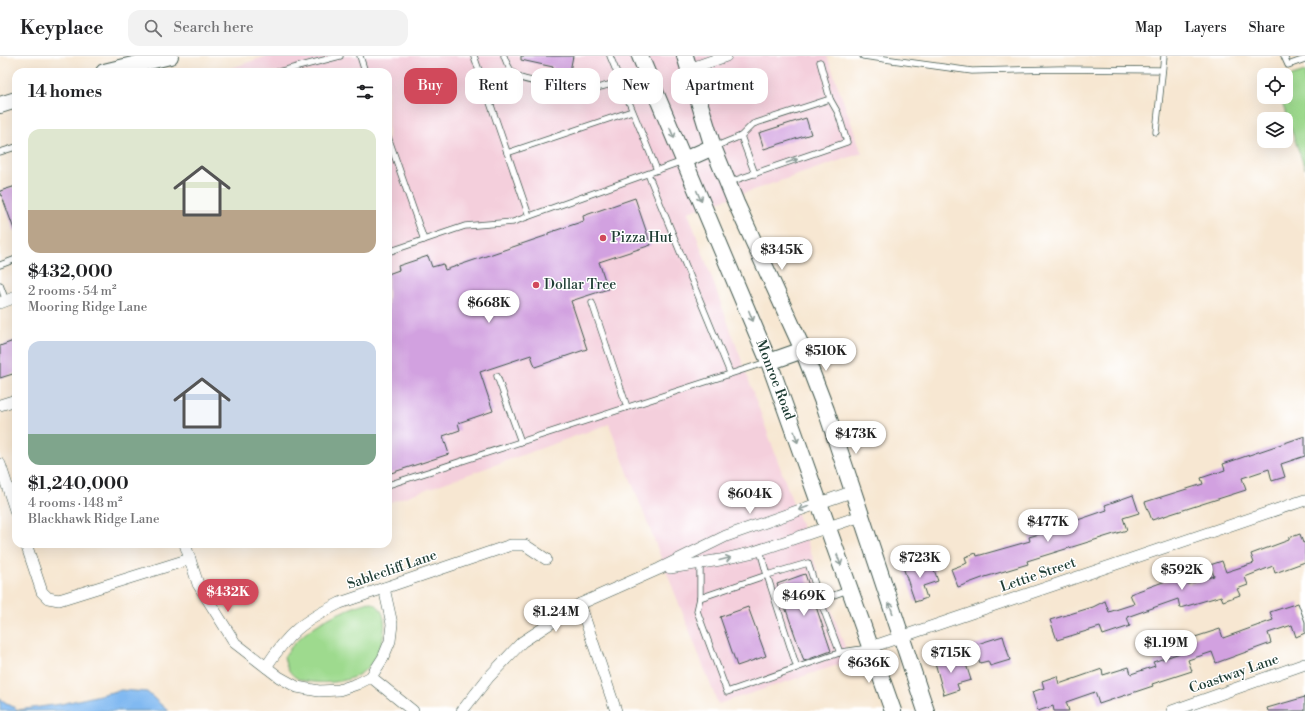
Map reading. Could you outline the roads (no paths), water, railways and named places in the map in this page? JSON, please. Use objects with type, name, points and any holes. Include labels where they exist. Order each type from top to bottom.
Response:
[{"type":"main road","points":[[120,68],[170,56]]},
{"type":"main road","name":"Monroe Road","points":[[640,56],[770,362],[818,503],[893,711]]},
{"type":"main road","points":[[687,62],[713,147],[803,350],[854,491],[926,711]]},
{"type":"main road","points":[[0,105],[12,101]]},
{"type":"main road","points":[[684,160],[713,147]]},
{"type":"main road","points":[[770,362],[803,350]]},
{"type":"street","points":[[687,62],[726,56]]},
{"type":"street","points":[[0,405],[12,401]]},
{"type":"street","points":[[0,464],[12,501]]},
{"type":"street","points":[[462,711],[488,678],[522,642],[580,604],[659,569],[726,536],[854,491]]},
{"type":"street","name":"Lettie Street","points":[[871,647],[1305,500]]},
{"type":"street","points":[[659,569],[720,560],[760,550],[861,516]]},
{"type":"street","name":"Sablecliff Lane","points":[[266,667],[292,632],[316,615],[340,603],[511,545],[525,545],[546,559]]},
{"type":"street","points":[[27,548],[42,592],[48,598],[59,600],[190,559]]},
{"type":"street","points":[[186,548],[198,584],[234,643],[266,667],[297,686],[319,691],[339,690],[357,684],[371,677],[383,658],[390,641],[392,624],[384,588]]},
{"type":"street","points":[[580,604],[616,711]]},
{"type":"street","name":"Coastway Lane","points":[[1172,711],[1305,664]]},
{"type":"street","points":[[371,677],[413,711]]},
{"type":"lane","points":[[294,68],[340,56]]},
{"type":"lane","points":[[360,56],[364,68]]},
{"type":"lane","points":[[474,56],[529,216]]},
{"type":"lane","points":[[504,56],[512,74],[517,77],[531,80]]},
{"type":"lane","points":[[610,56],[615,68]]},
{"type":"lane","points":[[863,56],[972,71],[1060,69],[1162,70]]},
{"type":"lane","points":[[1156,132],[1164,56]]},
{"type":"lane","points":[[1284,56],[1288,65],[1305,60]]},
{"type":"lane","points":[[728,183],[847,142],[838,113],[830,98],[820,62]]},
{"type":"lane","points":[[713,147],[741,136],[753,124],[830,98]]},
{"type":"lane","points":[[629,104],[657,170]]},
{"type":"lane","points":[[507,152],[632,111]]},
{"type":"lane","points":[[741,136],[755,174]]},
{"type":"lane","points":[[0,152],[12,148]]},
{"type":"lane","points":[[392,148],[424,240]]},
{"type":"lane","points":[[392,251],[465,226],[509,222],[529,216],[684,160]]},
{"type":"lane","points":[[648,174],[730,374]]},
{"type":"lane","points":[[0,265],[12,260]]},
{"type":"lane","points":[[0,285],[7,300]]},
{"type":"lane","points":[[592,304],[627,407]]},
{"type":"lane","points":[[392,484],[770,362]]},
{"type":"lane","points":[[497,376],[521,442]]},
{"type":"lane","points":[[760,550],[797,668]]},
{"type":"lane","points":[[700,563],[700,598],[697,612],[727,692],[840,653],[871,647]]},
{"type":"lane","points":[[700,598],[767,575],[808,563],[840,653]]},
{"type":"lane","points":[[820,600],[850,590]]},
{"type":"water","points":[[121,690],[147,692],[168,711],[0,711],[0,699],[18,710],[61,704]]},
{"type":"place","name":"Pizza Hut","points":[[603,238]]},
{"type":"place","name":"Dollar Tree","points":[[536,285]]}]
